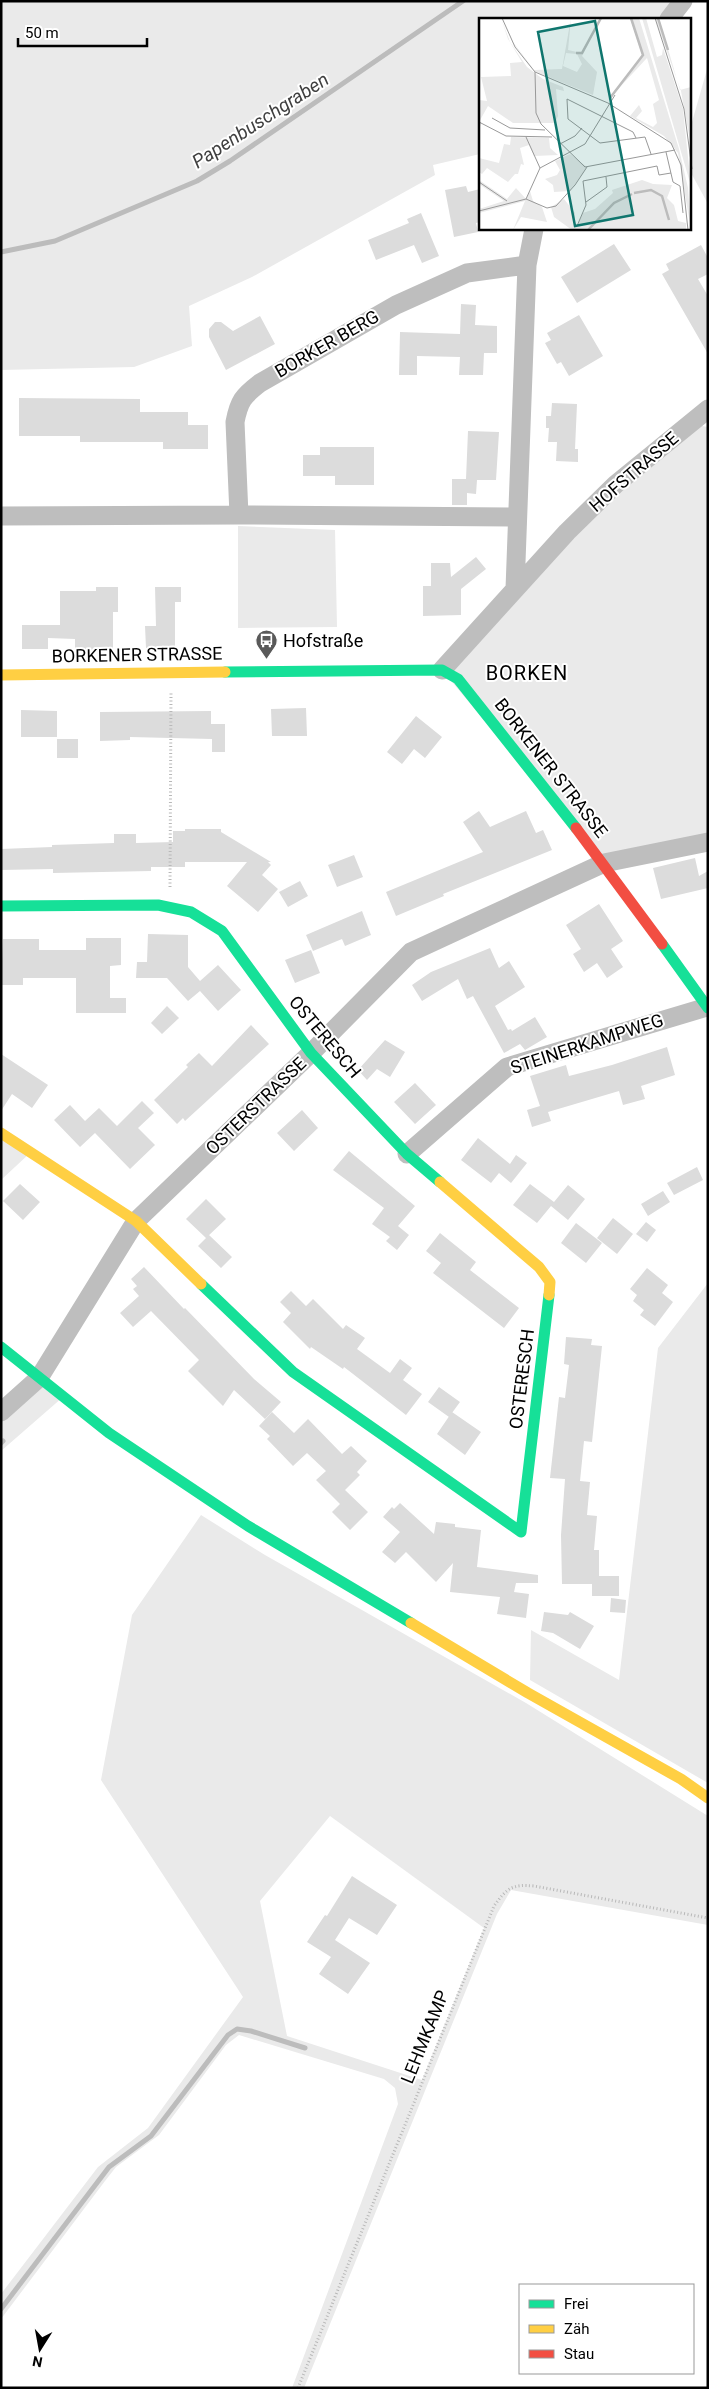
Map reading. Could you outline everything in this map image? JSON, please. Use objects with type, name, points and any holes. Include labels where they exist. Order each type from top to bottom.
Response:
[{"type":"street","points":[[670,18],[683,1]]},
{"type":"street","points":[[515,590],[527,264],[534,230]]},
{"type":"street","name":"BORKER BERG","points":[[239,514],[235,422],[237,408],[243,396],[260,383],[396,305],[467,273],[527,264]]},
{"type":"street","name":"HOFSTRASSE","points":[[442,670],[567,532],[616,484],[708,409]]},
{"type":"street","points":[[1,516],[239,514],[517,517]]},
{"type":"street","name":"BORKENER STRASSE","points":[[1,675],[442,670],[458,679],[604,863],[707,1007]]},
{"type":"street","points":[[604,863],[708,842]]},
{"type":"street","name":"OSTERSTRASSE","points":[[1,1412],[39,1378],[136,1221],[311,1053],[410,952],[604,863]]},
{"type":"street","name":"OSTERESCH","points":[[1,906],[158,905],[191,912],[222,931],[311,1053],[407,1154],[539,1267],[550,1282],[521,1532],[292,1372],[136,1221],[1,1133]]},
{"type":"street","name":"STEINERKAMPWEG","points":[[407,1154],[507,1067],[707,1007]]},
{"type":"street","points":[[1,1347],[109,1433],[248,1526],[528,1693],[681,1779],[708,1798]]},
{"type":"path","points":[[170,907],[171,672]]},
{"type":"path","name":"LEHMKAMP","points":[[298,2388],[494,1906],[504,1892],[517,1885],[534,1886],[708,1918]]},
{"type":"shaded area","points":[[1,1],[683,1],[670,18],[479,18],[479,154],[433,165],[435,175],[252,277],[189,306],[192,346],[134,367],[1,370]]},
{"type":"shaded area","points":[[708,66],[708,204],[692,175],[692,122]]},
{"type":"shaded area","points":[[689,424],[708,427],[708,842],[604,863],[442,670],[515,589]]},
{"type":"shaded area","points":[[238,526],[335,530],[337,627],[238,628]]},
{"type":"shaded area","points":[[1,1133],[30,1153],[1,1180]]},
{"type":"shaded area","points":[[708,1283],[708,1783],[530,1680],[531,1630],[619,1680],[658,1348]]},
{"type":"shaded area","points":[[39,1378],[63,1397],[1,1451],[1,1412]]},
{"type":"shaded area","points":[[201,1515],[265,1555],[526,1703],[708,1816],[708,1925],[511,1890],[497,1914],[304,2388],[292,2388],[398,2104],[395,2088],[384,2079],[239,2035],[226,2045],[159,2135],[116,2167],[1,2319],[1,2294],[98,2167],[148,2128],[243,1997],[101,1780],[132,1615]],"holes":[[[330,1816],[484,1928],[422,2080],[287,2036],[260,1901]]]},
{"type":"building","points":[[466,186],[468,192],[479,189],[479,222],[476,223],[478,232],[454,237],[445,190]]},
{"type":"building","points":[[421,213],[439,256],[422,263],[414,245],[376,260],[368,240],[409,223],[407,219]]},
{"type":"building","points":[[614,244],[631,270],[577,303],[561,277]]},
{"type":"building","points":[[701,245],[708,258],[708,274],[698,279],[708,296],[708,354],[662,274],[669,270],[666,264]]},
{"type":"building","points":[[461,304],[476,305],[475,325],[497,326],[497,353],[484,353],[483,375],[459,375],[460,357],[417,356],[417,375],[399,375],[400,332],[460,334]]},
{"type":"building","points":[[579,315],[603,356],[569,376],[561,362],[557,364],[545,343],[551,340],[547,333]]},
{"type":"building","points":[[260,316],[275,344],[226,370],[209,337],[209,329],[215,322],[221,322],[233,331]]},
{"type":"building","points":[[19,398],[140,399],[140,412],[188,412],[188,425],[208,425],[208,449],[163,449],[163,442],[80,442],[80,436],[19,436]]},
{"type":"building","points":[[552,403],[577,404],[575,449],[578,449],[578,462],[556,461],[557,442],[548,442],[549,428],[546,428],[546,416],[551,416]]},
{"type":"building","points":[[468,431],[499,432],[496,480],[477,480],[476,494],[467,493],[467,505],[452,505],[452,479],[466,479]]},
{"type":"building","points":[[320,447],[374,447],[374,485],[335,485],[335,476],[303,476],[303,455],[320,455]]},
{"type":"building","points":[[476,557],[486,569],[461,589],[461,615],[423,616],[423,586],[431,586],[431,563],[450,563],[451,577]]},
{"type":"building","points":[[96,587],[118,587],[118,612],[113,612],[113,650],[75,650],[75,639],[48,638],[48,649],[22,649],[22,625],[60,625],[60,591],[96,591]]},
{"type":"building","points":[[155,587],[181,587],[181,602],[175,602],[175,649],[146,648],[145,626],[156,626]]},
{"type":"building","points":[[306,708],[307,736],[272,736],[271,709]]},
{"type":"building","points":[[21,710],[57,711],[57,737],[21,737]]},
{"type":"building","points":[[211,711],[211,724],[225,724],[225,752],[212,752],[212,739],[130,737],[130,740],[100,741],[100,712]]},
{"type":"building","points":[[416,716],[442,737],[425,758],[414,749],[402,764],[387,752]]},
{"type":"building","points":[[57,739],[78,739],[78,758],[57,758]]},
{"type":"building","points":[[479,811],[490,827],[526,811],[536,833],[543,830],[552,850],[443,894],[444,896],[396,916],[386,892],[483,852],[463,822]]},
{"type":"building","points":[[185,829],[221,829],[221,832],[271,862],[268,862],[271,865],[262,875],[278,889],[258,912],[227,886],[247,862],[185,862],[185,867],[151,867],[151,871],[53,873],[53,869],[1,870],[1,849],[114,843],[114,834],[136,834],[136,843],[173,842],[173,831],[185,831]]},
{"type":"building","points":[[354,855],[363,877],[337,887],[328,865]]},
{"type":"building","points":[[695,858],[699,876],[708,871],[708,888],[661,899],[653,868]]},
{"type":"building","points":[[300,881],[308,896],[288,907],[279,892]]},
{"type":"building","points":[[599,904],[623,941],[611,949],[623,967],[607,978],[597,963],[584,972],[573,954],[581,949],[566,925]]},
{"type":"building","points":[[362,911],[371,935],[345,946],[342,939],[313,951],[306,935]]},
{"type":"building","points":[[148,934],[188,935],[188,967],[200,981],[218,965],[241,990],[218,1011],[200,991],[188,1001],[167,978],[136,978],[137,962],[147,962]]},
{"type":"building","points":[[86,938],[121,938],[121,965],[110,966],[110,998],[126,998],[126,1013],[76,1013],[76,978],[23,978],[23,985],[1,985],[3,939],[39,939],[39,950],[86,950]]},
{"type":"building","points":[[490,948],[499,968],[509,961],[525,987],[495,1006],[508,1030],[511,1029],[512,1031],[535,1017],[547,1037],[525,1050],[520,1044],[504,1053],[473,996],[467,999],[458,979],[422,1001],[412,985],[431,972]]},
{"type":"building","points":[[311,950],[320,973],[295,983],[285,960]]},
{"type":"building","points":[[167,1006],[179,1018],[162,1034],[151,1023]]},
{"type":"building","points":[[251,1025],[269,1044],[185,1121],[183,1118],[177,1124],[154,1100],[188,1067],[186,1065],[199,1053],[212,1066]]},
{"type":"building","points":[[385,1040],[405,1052],[390,1077],[377,1069],[367,1080],[358,1070]]},
{"type":"building","points":[[667,1047],[675,1075],[641,1086],[645,1099],[623,1105],[619,1091],[548,1112],[551,1121],[532,1127],[527,1110],[540,1106],[530,1076],[566,1065],[569,1076],[612,1065]]},
{"type":"building","points":[[1,1054],[48,1085],[32,1108],[12,1094],[1,1111]]},
{"type":"building","points":[[415,1083],[436,1105],[415,1124],[394,1102]]},
{"type":"building","points":[[142,1101],[154,1113],[138,1128],[155,1145],[130,1169],[95,1133],[80,1147],[54,1120],[70,1105],[85,1121],[99,1108],[117,1126]]},
{"type":"building","points":[[302,1110],[318,1128],[294,1151],[277,1133]]},
{"type":"building","points":[[478,1138],[510,1164],[516,1155],[527,1163],[511,1183],[499,1173],[491,1183],[461,1160]]},
{"type":"building","points":[[349,1151],[415,1206],[398,1226],[409,1235],[397,1250],[386,1241],[390,1237],[372,1224],[384,1208],[333,1170]]},
{"type":"building","points":[[697,1167],[703,1180],[674,1195],[667,1183]]},
{"type":"building","points":[[20,1184],[40,1202],[23,1220],[3,1201]]},
{"type":"building","points":[[530,1184],[554,1202],[568,1185],[585,1199],[568,1220],[551,1206],[537,1223],[513,1205]]},
{"type":"building","points":[[663,1191],[670,1202],[648,1216],[641,1204]]},
{"type":"building","points":[[206,1199],[226,1219],[206,1238],[186,1219]]},
{"type":"building","points":[[613,1218],[633,1234],[617,1254],[597,1238]]},
{"type":"building","points":[[646,1222],[656,1230],[647,1242],[636,1234]]},
{"type":"building","points":[[576,1223],[602,1243],[586,1263],[561,1243]]},
{"type":"building","points":[[440,1233],[476,1262],[470,1270],[519,1308],[504,1328],[433,1273],[441,1263],[426,1251]]},
{"type":"building","points":[[209,1235],[232,1257],[221,1268],[198,1246]]},
{"type":"building","points":[[144,1267],[254,1379],[281,1402],[265,1419],[234,1390],[223,1406],[188,1371],[199,1360],[151,1311],[133,1327],[120,1313],[139,1296],[133,1289],[137,1286],[131,1279]]},
{"type":"building","points":[[647,1268],[668,1285],[662,1293],[673,1302],[655,1326],[640,1315],[644,1310],[633,1301],[637,1295],[630,1289]]},
{"type":"building","points":[[291,1291],[306,1306],[313,1299],[343,1329],[346,1325],[365,1338],[357,1349],[390,1373],[400,1359],[412,1368],[403,1380],[422,1394],[406,1415],[344,1367],[343,1369],[311,1347],[310,1349],[283,1322],[291,1313],[280,1302]]},
{"type":"building","points":[[566,1337],[592,1339],[591,1345],[602,1346],[592,1442],[584,1441],[580,1481],[590,1482],[587,1515],[597,1516],[594,1550],[599,1550],[599,1576],[619,1576],[619,1596],[592,1596],[592,1584],[562,1584],[561,1535],[565,1479],[550,1478],[559,1397],[565,1398],[569,1365],[564,1364]]},
{"type":"building","points":[[439,1387],[460,1402],[449,1417],[428,1402]]},
{"type":"building","points":[[272,1412],[294,1433],[308,1419],[342,1454],[351,1446],[367,1461],[357,1472],[360,1475],[345,1490],[368,1512],[350,1530],[332,1512],[340,1504],[316,1480],[326,1471],[307,1453],[293,1466],[267,1439],[270,1436],[259,1426]]},
{"type":"building","points":[[452,1412],[481,1432],[465,1455],[437,1434]]},
{"type":"building","points":[[400,1503],[434,1534],[436,1522],[455,1524],[455,1527],[481,1530],[477,1567],[538,1575],[538,1583],[516,1583],[514,1592],[529,1594],[526,1618],[497,1614],[500,1597],[450,1592],[453,1563],[436,1582],[406,1552],[395,1563],[382,1552],[400,1532],[383,1517],[392,1507],[394,1509]]},
{"type":"building","points":[[611,1598],[626,1600],[625,1613],[610,1612]]},
{"type":"building","points":[[544,1612],[568,1615],[570,1612],[594,1626],[580,1649],[553,1633],[541,1631]]},
{"type":"building","points":[[352,1876],[397,1905],[377,1935],[349,1918],[335,1940],[370,1963],[348,1994],[319,1974],[331,1957],[307,1942],[325,1915],[327,1916]]},
{"type":"waterway","name":"Papenbuschgraben","points":[[1,252],[55,241],[197,181],[230,161],[463,1]]},
{"type":"waterway","points":[[1,2309],[109,2167],[151,2136],[228,2035],[237,2029],[251,2031],[305,2048]]},
{"type":"traffic: fast","points":[[225,672],[442,670],[458,679],[576,828]]},
{"type":"traffic: fast","points":[[1,906],[158,905],[191,912],[222,931],[311,1053],[407,1154],[440,1182]]},
{"type":"traffic: fast","points":[[662,944],[708,1008]]},
{"type":"traffic: fast","points":[[201,1284],[293,1372],[521,1532],[549,1295]]},
{"type":"traffic: fast","points":[[1,1347],[109,1433],[248,1526],[411,1623]]},
{"type":"traffic: slow","points":[[1,675],[225,672]]},
{"type":"traffic: slow","points":[[1,1133],[136,1221],[201,1284]]},
{"type":"traffic: slow","points":[[440,1182],[539,1267],[550,1282],[549,1295]]},
{"type":"traffic: slow","points":[[411,1623],[528,1693],[681,1779],[708,1798]]},
{"type":"traffic: jam","points":[[576,828],[662,944]]},
{"type":"place","name":"Hofstraße","points":[[267,660]]},
{"type":"district","name":"BORKEN","points":[[527,673]]}]
